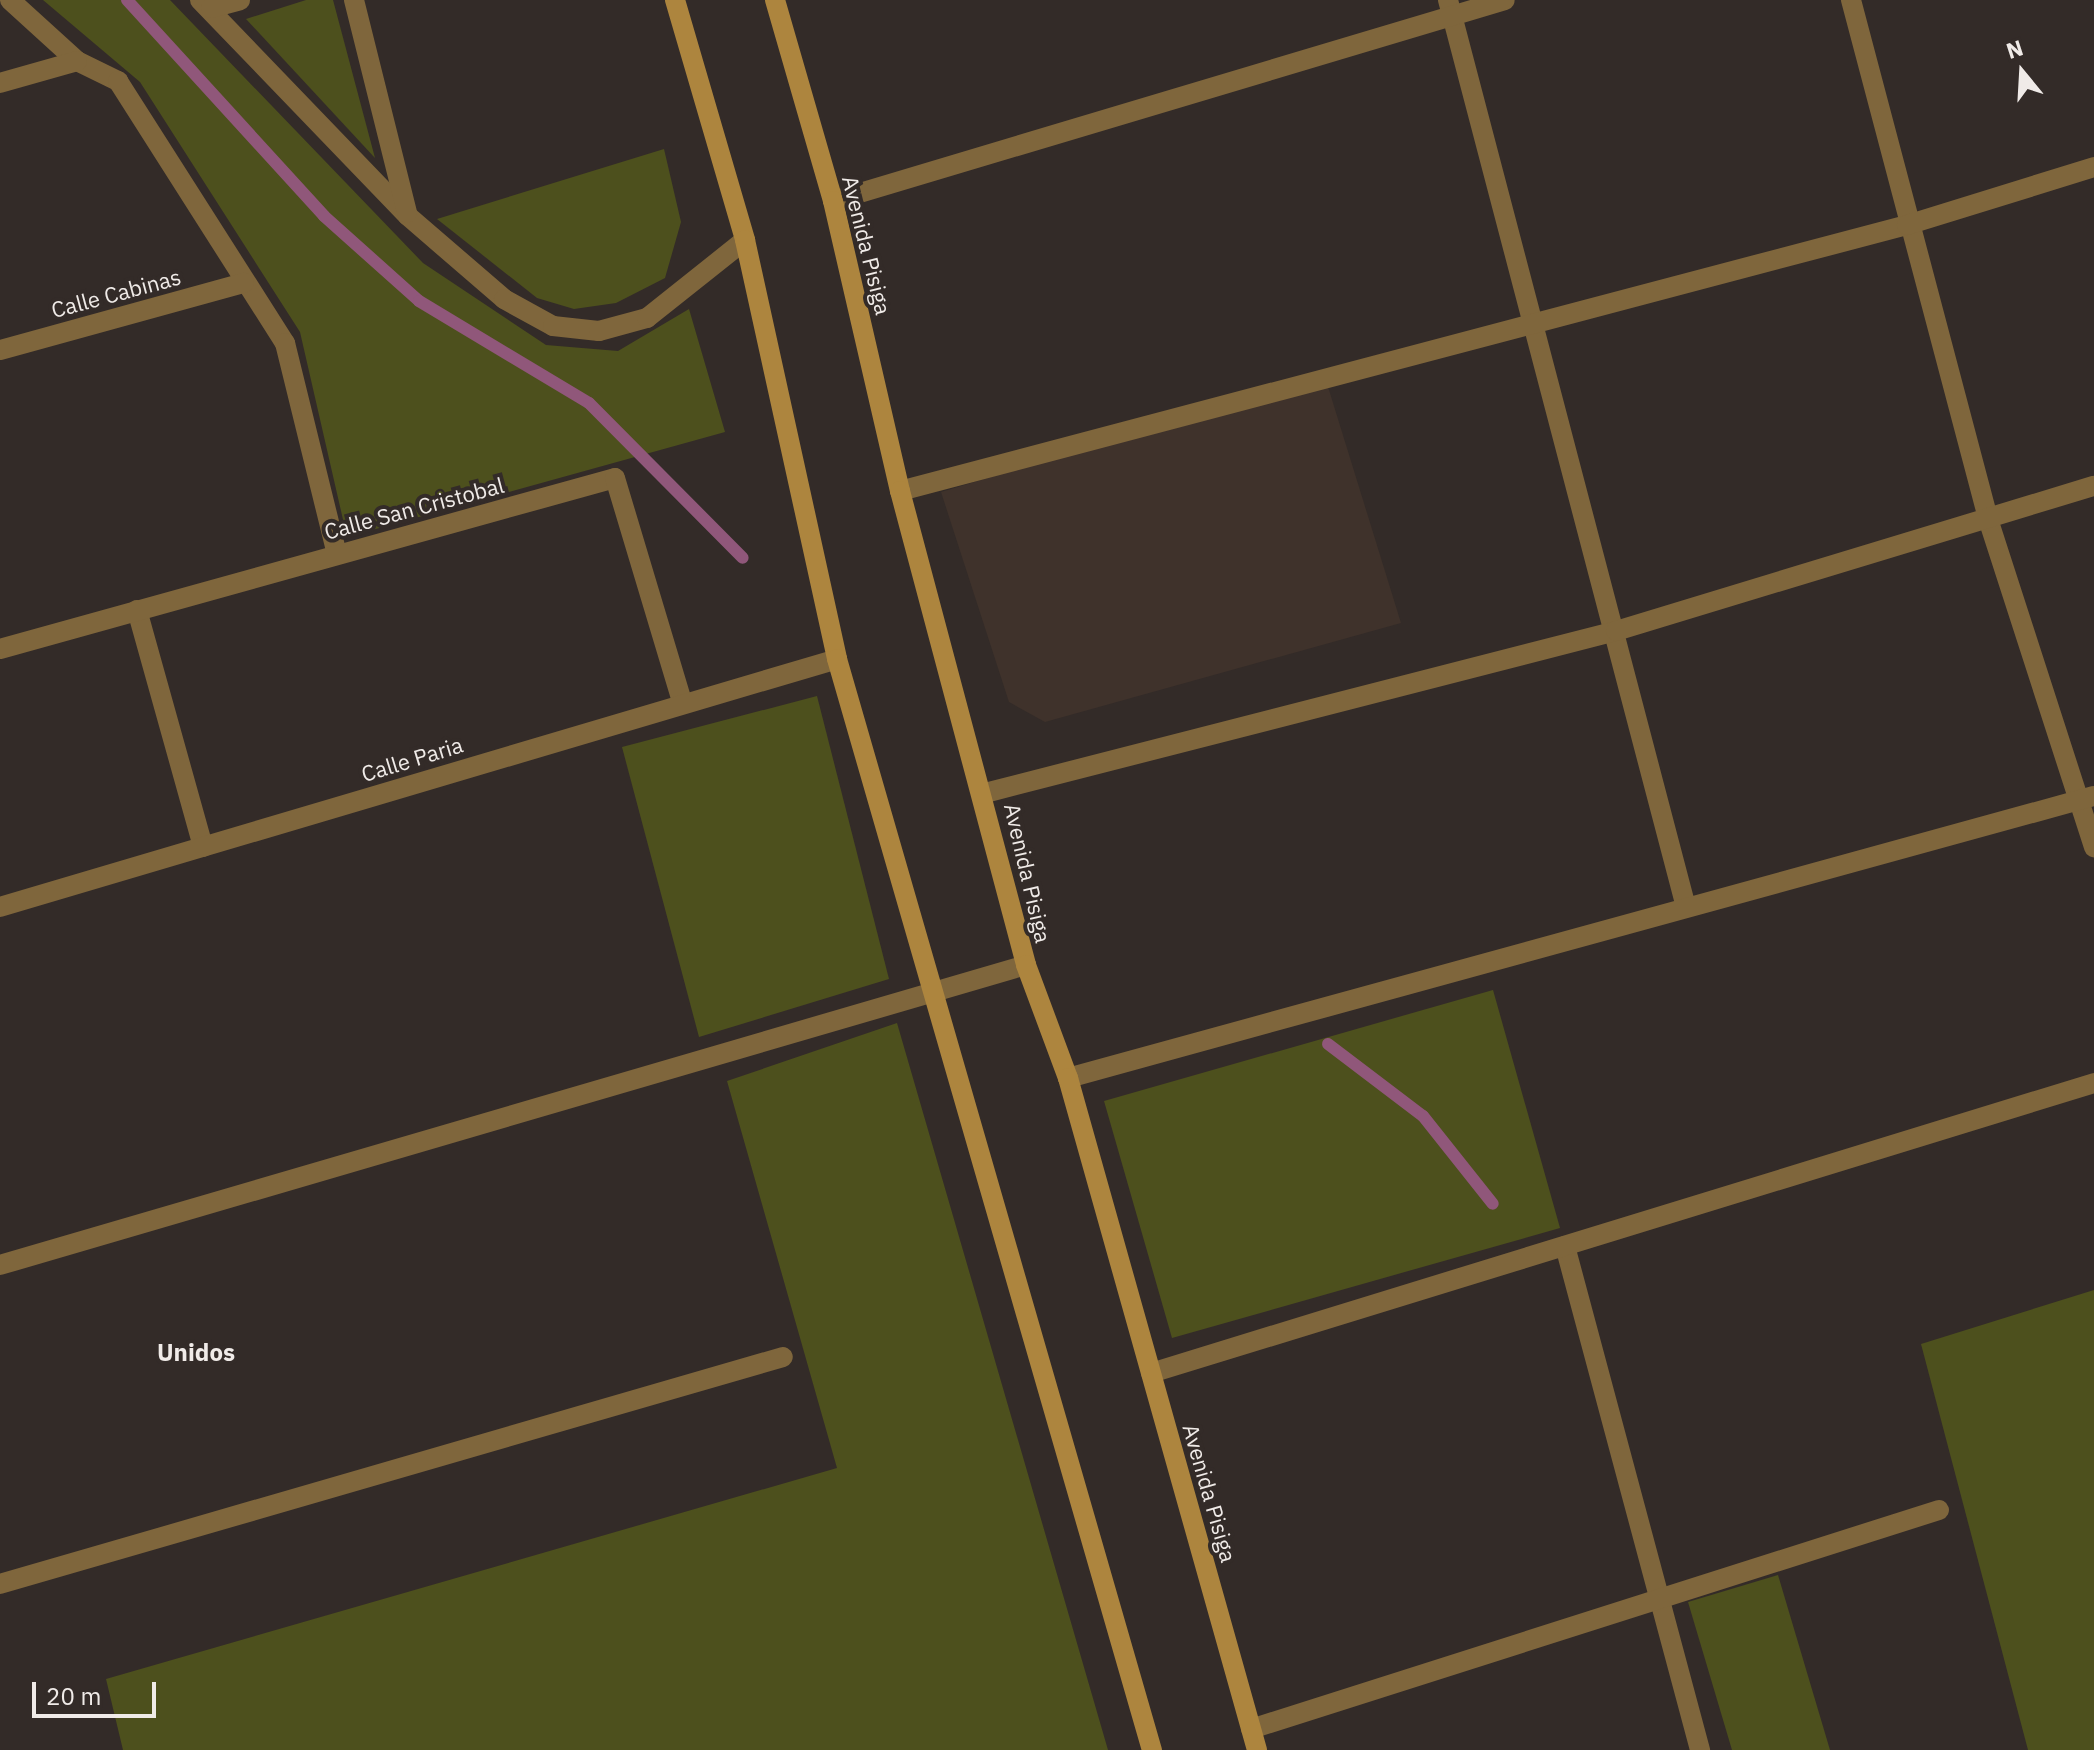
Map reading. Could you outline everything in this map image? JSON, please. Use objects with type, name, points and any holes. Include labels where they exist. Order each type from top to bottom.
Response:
[{"type":"street","points":[[10,0],[77,61],[118,81],[285,343],[337,554]]},
{"type":"street","points":[[206,4],[240,0]]},
{"type":"street","points":[[354,0],[408,216]]},
{"type":"street","points":[[675,0],[745,240],[837,659],[1152,1750]]},
{"type":"street","name":"Avenida Pisiga","points":[[775,0],[833,201],[900,491],[985,793],[1026,965],[1068,1078],[1257,1750]]},
{"type":"street","points":[[833,201],[1450,6],[1505,0]]},
{"type":"street","points":[[1851,0],[1907,225],[1989,522],[2086,798],[2094,848]]},
{"type":"street","points":[[206,4],[408,216],[504,299],[553,326],[599,331],[647,318],[745,240]]},
{"type":"street","points":[[1450,6],[1529,323],[1616,631],[1686,907]]},
{"type":"street","points":[[0,83],[77,61]]},
{"type":"street","points":[[900,491],[1907,225],[2094,167]]},
{"type":"street","name":"Calle Cabinas","points":[[0,350],[244,283]]},
{"type":"street","name":"Calle San Cristobal","points":[[0,649],[615,478],[683,704]]},
{"type":"street","points":[[985,793],[1616,631],[1989,522],[2094,486]]},
{"type":"street","points":[[137,610],[203,847]]},
{"type":"street","name":"Calle Paria","points":[[0,907],[837,659]]},
{"type":"street","points":[[1068,1078],[2086,798]]},
{"type":"street","points":[[0,1265],[1026,965]]},
{"type":"street","points":[[1151,1373],[2094,1083]]},
{"type":"street","points":[[1565,1246],[1700,1750]]},
{"type":"street","points":[[0,1584],[783,1357]]},
{"type":"street","points":[[1251,1729],[1939,1510]]},
{"type":"shaded area","points":[[1325,377],[1401,623],[1045,722],[1009,702],[941,492]]},
{"type":"green space","points":[[43,0],[170,0],[423,263],[546,345],[618,351],[689,309],[725,432],[347,537],[300,332],[140,82]]},
{"type":"green space","points":[[306,0],[333,0],[375,158],[246,19]]},
{"type":"green space","points":[[664,149],[681,222],[665,278],[616,303],[574,309],[537,298],[437,219]]},
{"type":"green space","points":[[817,696],[889,979],[699,1037],[622,747]]},
{"type":"green space","points":[[1493,990],[1560,1228],[1172,1338],[1104,1101]]},
{"type":"green space","points":[[897,1023],[1108,1750],[123,1750],[106,1679],[837,1468],[727,1081]]},
{"type":"green space","points":[[2094,1290],[2094,1750],[2028,1750],[1921,1344]]},
{"type":"green space","points":[[1778,1575],[1830,1750],[1732,1750],[1688,1602]]},
{"type":"waterway","points":[[127,0],[324,216],[419,301],[589,403],[743,558]]},
{"type":"waterway","points":[[1328,1044],[1423,1116],[1493,1204]]},
{"type":"district","name":"Unidos","points":[[196,1353]]}]
